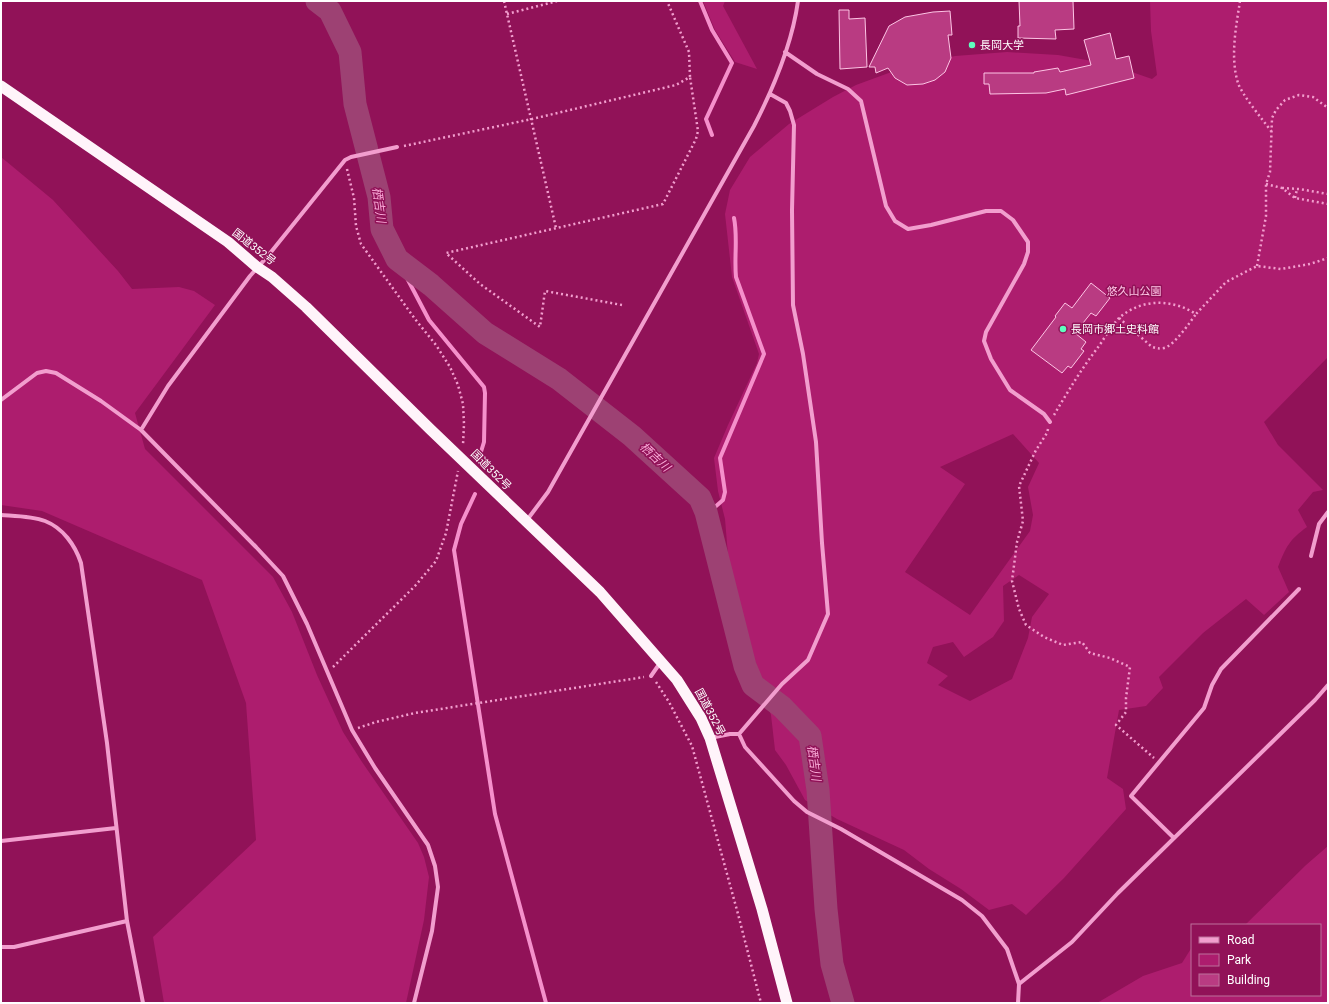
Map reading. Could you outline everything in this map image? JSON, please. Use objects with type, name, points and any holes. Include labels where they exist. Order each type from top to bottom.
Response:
[{"type":"highway","name":"国道352号","points":[[1,86],[228,242],[257,267],[272,277],[306,307],[430,429],[600,592],[662,661],[677,680],[710,738],[762,909],[787,1003]]},
{"type":"street","points":[[526,522],[548,492],[754,126],[770,94],[785,52],[798,1]]},
{"type":"street","points":[[785,52],[817,74],[848,89],[861,101],[886,206],[895,221],[908,229],[939,224],[986,211],[1001,211],[1013,220],[1028,242],[1028,252],[1024,264],[986,332],[984,340],[991,359],[1010,390],[1044,414],[1050,422]]},
{"type":"street","points":[[710,738],[730,734],[739,734],[782,684],[808,660],[828,614],[816,442],[803,354],[793,305],[792,210],[794,125],[786,103],[770,94]]},
{"type":"street","points":[[141,430],[168,386],[257,267],[267,257],[345,160],[351,157],[397,147]]},
{"type":"street","points":[[1,400],[37,374],[46,371],[56,374],[82,389],[141,430],[283,576],[307,624],[352,730],[375,768],[428,845],[435,866],[438,887],[432,930],[414,1003]]},
{"type":"street","points":[[1311,556],[1319,524],[1328,512]]},
{"type":"street","points":[[1,515],[44,520],[56,527],[78,553],[81,563],[107,744],[127,921],[143,1003]]},
{"type":"street","points":[[1174,838],[1131,796],[1204,708],[1212,685],[1221,669],[1299,589]]},
{"type":"street","points":[[651,676],[662,661]]},
{"type":"street","points":[[1019,984],[1072,942],[1118,893],[1310,705],[1328,685]]},
{"type":"street","points":[[739,734],[745,747],[794,802],[807,812],[841,829],[962,900],[982,916],[1007,949],[1019,984],[1018,1003]]},
{"type":"street","points":[[1,841],[116,828]]},
{"type":"street","points":[[1,947],[14,947],[127,921]]},
{"type":"path","points":[[504,1],[556,228]]},
{"type":"path","points":[[507,14],[558,1]]},
{"type":"path","points":[[622,305],[545,290],[540,327],[480,284],[446,253],[662,204],[696,140],[698,131],[690,77],[689,52],[667,1]]},
{"type":"path","points":[[1240,1],[1235,40],[1235,66],[1238,84],[1271,131]]},
{"type":"path","points":[[397,147],[532,119],[676,85],[690,77]]},
{"type":"path","points":[[1257,266],[1266,216],[1266,184],[1270,172],[1272,118],[1276,110],[1285,100],[1299,95],[1313,97],[1328,108]]},
{"type":"path","points":[[327,673],[415,586],[436,561],[446,533],[457,474],[463,460],[463,411],[458,385],[436,345],[415,319],[361,244],[356,226],[354,198],[345,160]]},
{"type":"path","points":[[1266,184],[1282,188],[1328,194]]},
{"type":"path","points":[[1282,188],[1295,198],[1328,204]]},
{"type":"path","points":[[1295,198],[1297,189]]},
{"type":"path","points":[[1119,318],[1152,346],[1158,349],[1166,348],[1226,282],[1257,266],[1281,268],[1310,264],[1328,258]]},
{"type":"path","points":[[1159,762],[1116,725],[1126,712],[1126,698],[1130,667],[1110,658],[1090,653],[1082,642],[1063,645],[1044,637],[1026,625],[1019,609],[1012,581],[1017,542],[1023,521],[1019,486],[1036,450],[1047,433],[1050,422],[1076,378],[1119,318],[1134,308],[1151,303],[1169,303],[1186,307],[1196,314]]},
{"type":"path","points":[[352,730],[376,722],[415,713],[651,676],[669,702],[692,746],[761,1003]]},
{"type":"green space","points":[[703,1],[725,1],[723,6],[757,69],[735,62],[715,30]]},
{"type":"green space","name":"悠久山公園","points":[[1150,1],[1328,1],[1328,357],[1264,422],[1278,445],[1323,490],[1313,492],[1298,510],[1307,527],[1289,544],[1278,567],[1289,592],[1264,615],[1246,599],[1203,633],[1159,677],[1163,688],[1146,706],[1119,710],[1107,778],[1123,789],[1126,809],[1064,878],[1026,915],[1012,904],[989,910],[904,850],[837,819],[805,800],[786,765],[775,750],[771,715],[757,672],[756,663],[750,653],[743,631],[741,615],[733,594],[733,577],[728,555],[725,519],[718,491],[714,458],[757,363],[759,354],[732,277],[725,214],[730,190],[750,157],[789,124],[856,85],[905,67],[955,56],[1007,52],[1058,55],[1109,64],[1152,79],[1157,75],[1151,31]],"holes":[[[1013,434],[1039,463],[1028,487],[1033,515],[1030,531],[970,615],[905,572],[965,484],[940,467]],[[1019,575],[1049,594],[1032,617],[1028,638],[1012,679],[970,701],[938,685],[948,676],[927,663],[933,647],[953,642],[964,657],[993,637],[1004,621],[1003,586]]]},
{"type":"green space","points":[[1,157],[53,200],[118,271],[132,289],[179,287],[194,291],[215,305],[135,413],[145,449],[273,577],[292,612],[317,675],[343,732],[418,843],[424,857],[429,877],[424,920],[406,1003],[164,1003],[153,937],[256,840],[246,703],[202,580],[42,511],[1,505]]},
{"type":"green space","points":[[1328,846],[1328,1003],[1097,1003],[1143,976],[1182,963],[1191,949],[1191,996],[1321,996],[1321,924],[1246,924],[1306,865]]},
{"type":"building","points":[[1019,1],[1073,1],[1074,29],[1055,30],[1056,39],[1018,38],[1018,26],[1020,26]]},
{"type":"building","points":[[839,10],[849,10],[849,19],[865,18],[867,67],[840,69]]},
{"type":"building","points":[[950,11],[952,35],[948,35],[951,58],[945,72],[935,80],[923,84],[907,85],[895,78],[888,68],[876,73],[875,67],[869,67],[889,26],[905,17],[933,12]]},
{"type":"building","points":[[1110,33],[1116,59],[1129,56],[1134,78],[1066,95],[1065,89],[1046,93],[990,94],[989,84],[984,84],[984,73],[1034,73],[1058,68],[1060,72],[1091,65],[1084,40]]},
{"type":"building","name":"長岡市郷土史料館","points":[[1091,283],[1110,298],[1096,316],[1091,313],[1075,333],[1086,342],[1081,349],[1084,351],[1071,368],[1068,366],[1062,373],[1031,350],[1065,303],[1072,308]]},
{"type":"waterway","name":"栖吉川","points":[[317,1],[330,11],[350,52],[355,104],[379,197],[382,229],[397,259],[431,285],[485,333],[559,379],[632,436],[700,498],[706,512],[745,666],[753,685],[782,707],[810,736],[818,790],[826,909],[832,964],[843,1003]]},
{"type":"waterway","points":[[700,1],[712,30],[732,63],[706,119],[712,135]]},
{"type":"waterway","points":[[706,512],[723,500],[725,492],[720,458],[764,354],[736,277],[736,232],[734,218]]},
{"type":"waterway","points":[[397,259],[429,320],[484,387],[484,442],[480,455]]},
{"type":"waterway","points":[[475,494],[461,524],[454,550],[495,814],[546,1003]]},
{"type":"place","name":"長岡大学","points":[[972,45]]},
{"type":"place","name":"長岡市郷土史料館","points":[[1063,329]]}]
